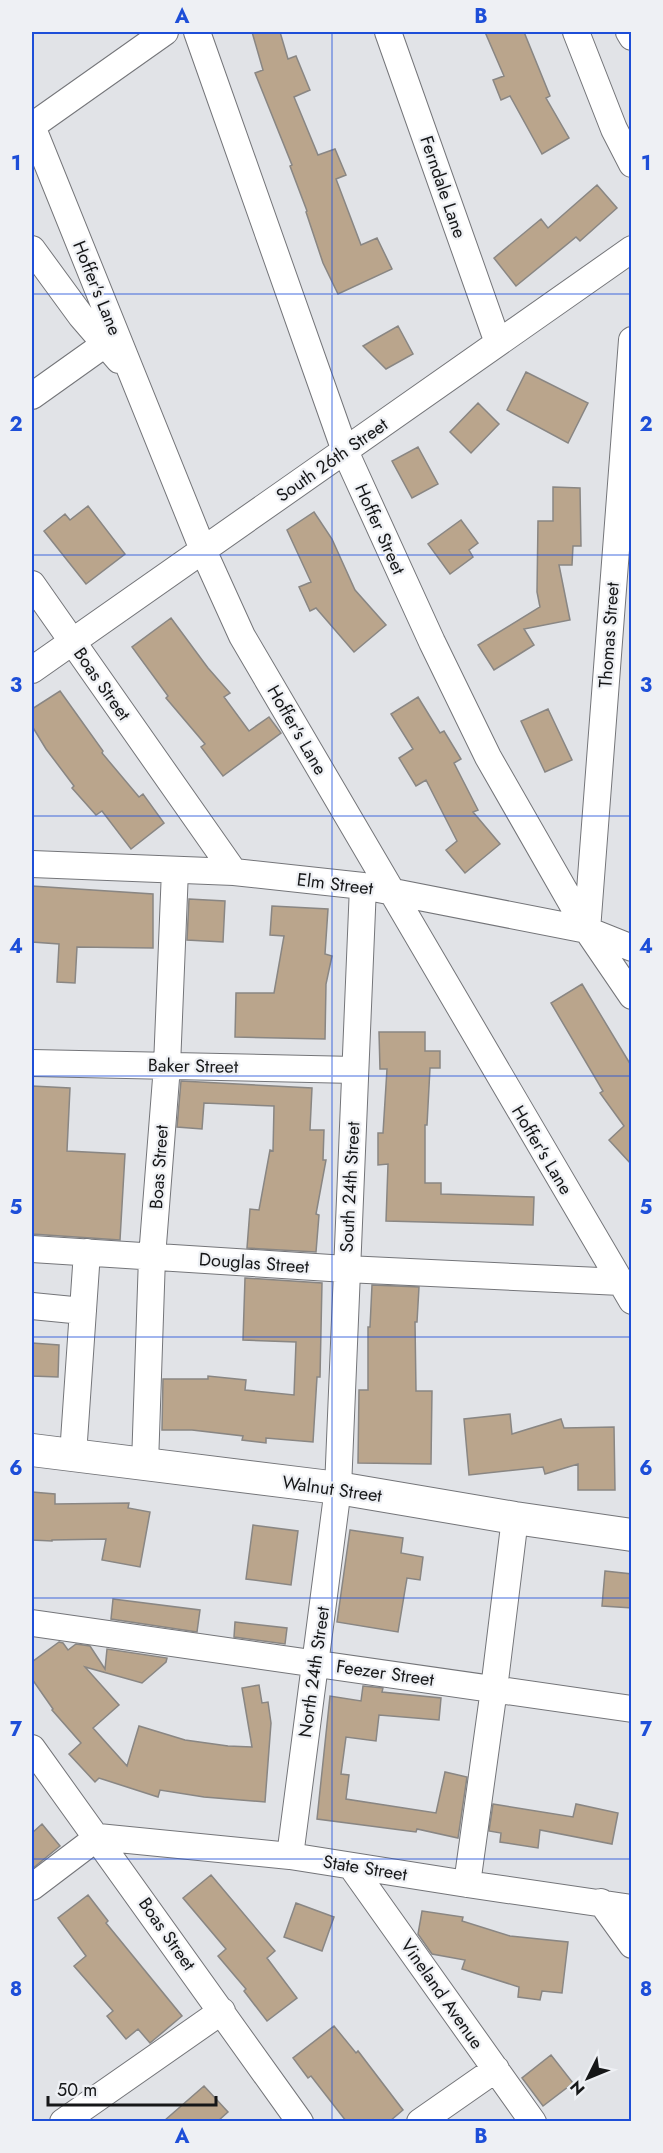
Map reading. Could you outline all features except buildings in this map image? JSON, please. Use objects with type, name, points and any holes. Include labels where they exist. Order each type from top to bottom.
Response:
[{"type":"main road","name":"Walnut Street","points":[[32,1450],[338,1488],[632,1535]]},
{"type":"street","points":[[32,126],[165,32]]},
{"type":"street","name":"Hoffer Street","points":[[196,32],[345,451],[432,642],[488,757],[587,930],[632,996]]},
{"type":"street","name":"Ferndale Lane","points":[[388,32],[498,343]]},
{"type":"street","points":[[576,32],[614,129],[632,164]]},
{"type":"street","points":[[629,32],[632,37]]},
{"type":"street","name":"Hoffer's Lane","points":[[32,126],[203,550],[242,636],[626,1292]]},
{"type":"street","points":[[32,249],[81,316],[133,376]]},
{"type":"street","name":"South 26th Street","points":[[32,670],[632,249]]},
{"type":"street","name":"Thomas Street","points":[[587,930],[632,340]]},
{"type":"street","points":[[32,396],[105,344]]},
{"type":"street","name":"Boas Street","points":[[32,584],[234,872]]},
{"type":"street","name":"Elm Street","points":[[32,864],[234,872],[363,886],[587,930],[632,948]]},
{"type":"street","name":"Boas Street","points":[[145,1464],[152,1257],[167,1066],[175,870]]},
{"type":"street","name":"South 24th Street","points":[[338,1488],[363,886]]},
{"type":"street","name":"Baker Street","points":[[32,1063],[355,1070]]},
{"type":"street","name":"Douglas Street","points":[[32,1249],[346,1269],[626,1292]]},
{"type":"street","points":[[73,1455],[87,1252]]},
{"type":"street","points":[[32,1306],[83,1311]]},
{"type":"street","name":"North 24th Street","points":[[290,1856],[338,1488]]},
{"type":"street","points":[[467,1884],[515,1518]]},
{"type":"street","name":"Feezer Street","points":[[32,1623],[632,1708]]},
{"type":"street","name":"Boas Street","points":[[32,1748],[300,2121]]},
{"type":"street","points":[[32,1887],[98,1837]]},
{"type":"street","name":"State Street","points":[[98,1837],[290,1856],[632,1908]]},
{"type":"street","name":"Vineland Avenue","points":[[351,1866],[533,2121]]},
{"type":"street","points":[[601,1902],[632,1945]]},
{"type":"street","points":[[63,2121],[222,2011]]},
{"type":"street","points":[[420,2121],[496,2069]]}]
